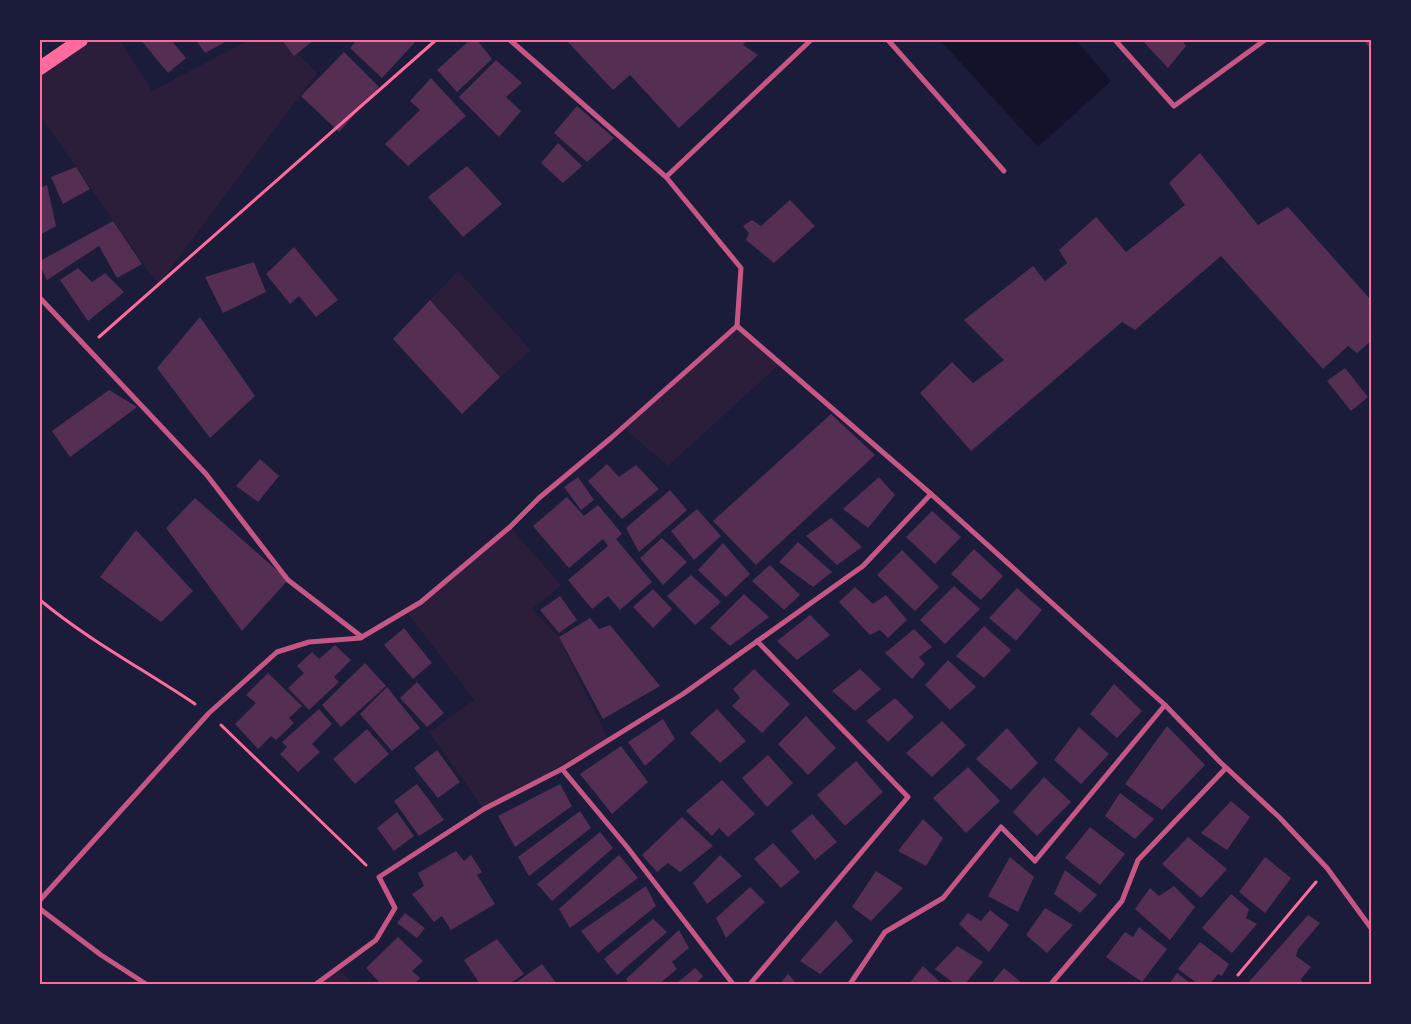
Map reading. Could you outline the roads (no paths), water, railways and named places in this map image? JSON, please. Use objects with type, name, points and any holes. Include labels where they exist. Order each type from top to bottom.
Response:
[{"type":"highway","points":[[40,68],[81,40]]},
{"type":"street","points":[[40,900],[210,713],[277,652],[309,642],[362,638],[421,602],[510,527],[539,498],[737,326],[741,268],[666,177],[510,40]]},
{"type":"street","points":[[666,177],[811,40]]},
{"type":"street","points":[[888,40],[1004,170]]},
{"type":"street","points":[[1115,40],[1174,106],[1265,40]]},
{"type":"street","points":[[40,298],[206,474],[288,580],[362,638]]},
{"type":"street","points":[[737,326],[931,494],[1165,705],[1226,768],[1279,817],[1327,868],[1371,928]]},
{"type":"street","points":[[316,984],[376,940],[386,924],[395,908],[379,877],[484,809],[562,769],[683,694],[863,566],[931,494]]},
{"type":"street","points":[[750,984],[908,797],[757,641]]},
{"type":"street","points":[[850,984],[885,932],[943,898],[1002,827],[1035,861],[1165,705]]},
{"type":"street","points":[[1051,984],[1122,901],[1138,860],[1226,768]]},
{"type":"street","points":[[562,769],[627,847],[733,984]]},
{"type":"street","points":[[40,909],[101,955],[146,984]]}]
